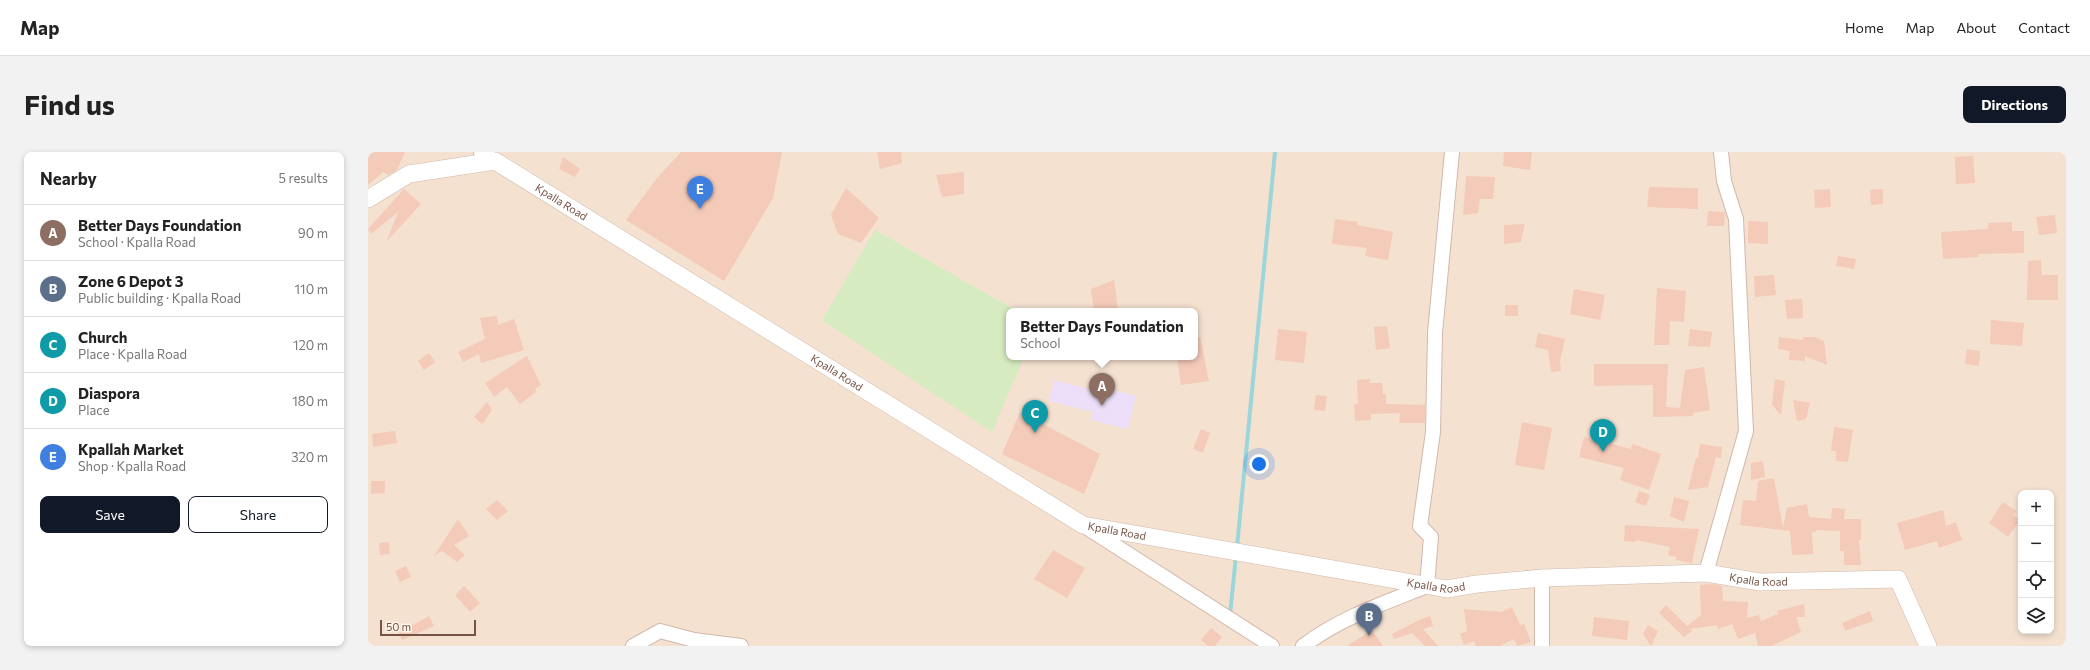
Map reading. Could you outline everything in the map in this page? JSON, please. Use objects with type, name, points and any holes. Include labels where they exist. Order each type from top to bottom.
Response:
[{"type":"street","points":[[1303,646],[1324,631],[1361,612],[1427,586],[1431,537],[1420,526],[1432,432],[1435,333],[1452,152]]},
{"type":"street","points":[[1706,573],[1746,431],[1736,219],[1724,180],[1721,152]]},
{"type":"street","name":"Kpalla Road","points":[[368,199],[409,174],[488,156],[1083,525],[1447,589],[1477,584],[1542,578],[1706,573],[1760,582],[1898,580],[1928,646]]},
{"type":"street","points":[[1083,525],[1272,646]]},
{"type":"street","points":[[1542,578],[1542,646]]},
{"type":"street","points":[[633,646],[660,631],[694,640],[741,646]]},
{"type":"shaded area","points":[[368,152],[2066,152],[2066,646],[368,646]]},
{"type":"shaded area","points":[[1054,380],[1096,391],[1097,386],[1136,396],[1128,429],[1091,420],[1093,412],[1049,401]]},
{"type":"green space","points":[[875,230],[1012,308],[1006,308],[1006,360],[1023,360],[992,432],[822,320]]},
{"type":"building","points":[[368,152],[405,152],[397,170],[389,175],[383,172],[368,185]]},
{"type":"building","points":[[681,152],[782,152],[773,198],[724,281],[626,220],[657,178]]},
{"type":"building","points":[[877,152],[901,152],[902,163],[880,169]]},
{"type":"building","points":[[1504,152],[1532,152],[1530,170],[1503,166]]},
{"type":"building","points":[[1973,156],[1975,183],[1956,184],[1955,157]]},
{"type":"building","points":[[563,157],[580,169],[575,177],[559,169]]},
{"type":"building","points":[[964,172],[964,194],[942,197],[936,175]]},
{"type":"building","points":[[1466,176],[1495,177],[1493,199],[1480,199],[1478,213],[1463,215]]},
{"type":"building","points":[[1649,187],[1698,188],[1698,209],[1647,207]]},
{"type":"building","points":[[846,188],[879,218],[861,243],[838,234],[831,215]]},
{"type":"building","points":[[404,189],[421,204],[388,240],[398,212],[371,234],[368,229]]},
{"type":"building","points":[[1830,189],[1831,207],[1815,208],[1814,190]]},
{"type":"building","points":[[1883,189],[1883,204],[1871,205],[1870,190]]},
{"type":"building","points":[[1708,211],[1725,212],[1724,226],[1707,226]]},
{"type":"building","points":[[2055,215],[2057,233],[2039,235],[2036,217]]},
{"type":"building","points":[[1335,219],[1358,222],[1357,225],[1393,232],[1388,260],[1365,256],[1367,248],[1332,244]]},
{"type":"building","points":[[1748,221],[1768,222],[1768,244],[1748,243]]},
{"type":"building","points":[[2012,222],[2012,231],[2024,231],[2024,253],[1978,254],[1979,257],[1943,259],[1941,232],[1988,229],[1988,223]]},
{"type":"building","points":[[1525,224],[1521,242],[1504,244],[1504,225]]},
{"type":"building","points":[[1838,256],[1856,259],[1854,269],[1836,266]]},
{"type":"building","points":[[2041,260],[2042,275],[2058,275],[2058,300],[2027,300],[2028,261]]},
{"type":"building","points":[[1774,275],[1776,295],[1755,297],[1754,276]]},
{"type":"building","points":[[1114,280],[1118,308],[1094,308],[1091,289]]},
{"type":"building","points":[[1657,288],[1686,291],[1684,322],[1670,321],[1669,345],[1654,345]]},
{"type":"building","points":[[1574,289],[1605,295],[1600,320],[1570,314]]},
{"type":"building","points":[[1802,299],[1803,318],[1787,319],[1785,300]]},
{"type":"building","points":[[1505,305],[1518,305],[1518,316],[1505,316]]},
{"type":"building","points":[[497,316],[498,325],[514,319],[524,350],[481,363],[479,354],[463,362],[458,352],[485,339],[480,318]]},
{"type":"building","points":[[1991,320],[2024,323],[2022,346],[1990,344]]},
{"type":"building","points":[[1387,326],[1390,348],[1376,350],[1374,327]]},
{"type":"building","points":[[1278,329],[1307,332],[1304,363],[1275,360]]},
{"type":"building","points":[[1690,329],[1712,332],[1710,347],[1688,346]]},
{"type":"building","points":[[1538,333],[1565,339],[1560,361],[1561,371],[1551,372],[1548,350],[1535,347]]},
{"type":"building","points":[[1198,337],[1200,337],[1209,381],[1181,385],[1177,360],[1198,360]]},
{"type":"building","points":[[1779,337],[1803,340],[1803,337],[1815,337],[1824,341],[1827,365],[1805,356],[1805,361],[1789,360],[1790,351],[1778,349]]},
{"type":"building","points":[[1967,349],[1980,351],[1979,366],[1965,364]]},
{"type":"building","points":[[429,353],[435,362],[424,370],[418,361]]},
{"type":"building","points":[[527,356],[541,385],[535,389],[536,392],[520,404],[507,387],[494,397],[485,383]]},
{"type":"building","points":[[1594,364],[1668,364],[1666,407],[1680,408],[1685,370],[1704,367],[1710,410],[1693,413],[1693,416],[1653,417],[1653,385],[1594,386]]},
{"type":"building","points":[[1370,379],[1370,383],[1382,383],[1383,394],[1386,394],[1386,404],[1425,405],[1425,423],[1399,423],[1400,413],[1371,414],[1371,420],[1355,421],[1354,404],[1358,404],[1357,380]]},
{"type":"building","points":[[1775,379],[1785,381],[1781,415],[1772,405]]},
{"type":"building","points":[[1316,395],[1327,396],[1325,411],[1314,410]]},
{"type":"building","points":[[1793,400],[1810,403],[1806,419],[1797,421]]},
{"type":"building","points":[[487,402],[492,410],[482,424],[474,417]]},
{"type":"building","points":[[1020,412],[1100,454],[1084,494],[1002,454]]},
{"type":"building","points":[[1522,422],[1552,428],[1544,470],[1515,465]]},
{"type":"building","points":[[1834,427],[1853,430],[1848,462],[1836,461],[1836,451],[1831,451]]},
{"type":"building","points":[[1201,429],[1210,433],[1203,453],[1193,449]]},
{"type":"building","points":[[395,431],[397,443],[373,447],[372,434]]},
{"type":"building","points":[[1584,437],[1631,449],[1632,444],[1661,454],[1649,490],[1620,480],[1624,468],[1579,457]]},
{"type":"building","points":[[1700,444],[1722,447],[1721,458],[1716,457],[1708,487],[1688,490],[1696,458],[1698,458]]},
{"type":"building","points":[[1763,461],[1765,477],[1751,480],[1751,463]]},
{"type":"building","points":[[1774,478],[1783,528],[1787,508],[1807,504],[1809,517],[1831,519],[1832,508],[1845,509],[1844,519],[1861,519],[1861,540],[1859,540],[1861,565],[1844,565],[1844,551],[1840,551],[1840,531],[1816,530],[1816,532],[1812,532],[1813,554],[1792,555],[1790,531],[1740,525],[1743,500],[1756,501],[1758,481]]},
{"type":"building","points":[[371,481],[385,481],[385,493],[371,494]]},
{"type":"building","points":[[1639,491],[1650,495],[1646,506],[1635,502]]},
{"type":"building","points":[[1674,497],[1689,501],[1684,522],[1670,516]]},
{"type":"building","points":[[497,500],[508,511],[497,520],[486,509]]},
{"type":"building","points":[[2003,502],[2016,511],[2013,515],[2018,519],[2018,523],[2008,537],[1989,523]]},
{"type":"building","points":[[1943,510],[1946,526],[1956,522],[1962,540],[1939,548],[1937,541],[1905,550],[1897,523]]},
{"type":"building","points":[[458,519],[469,536],[454,545],[465,555],[457,562],[442,551],[434,556]]},
{"type":"building","points":[[1625,525],[1699,529],[1692,563],[1676,560],[1677,557],[1668,555],[1670,547],[1636,540],[1635,542],[1624,541]]},
{"type":"building","points":[[389,542],[390,554],[380,555],[379,543]]},
{"type":"building","points":[[1053,550],[1085,568],[1067,598],[1034,579]]},
{"type":"building","points":[[406,566],[411,577],[400,582],[395,571]]},
{"type":"building","points":[[1714,584],[1722,586],[1723,601],[1748,602],[1747,618],[1759,615],[1761,621],[1778,614],[1777,611],[1804,604],[1805,617],[1796,617],[1801,632],[1771,646],[1758,646],[1755,633],[1738,639],[1732,624],[1718,629],[1717,625],[1690,629],[1692,631],[1684,637],[1659,613],[1666,605],[1687,626],[1701,615],[1700,585]]},
{"type":"building","points":[[464,586],[480,603],[470,612],[455,595]]},
{"type":"building","points":[[1512,607],[1520,625],[1524,624],[1531,642],[1517,646],[1514,639],[1500,646],[1476,646],[1474,641],[1464,645],[1460,634],[1467,631],[1464,609],[1501,612]]},
{"type":"building","points":[[1870,611],[1873,621],[1845,631],[1842,623]]},
{"type":"building","points":[[429,616],[434,626],[402,640],[399,633]]},
{"type":"building","points":[[1430,616],[1433,626],[1423,629],[1438,646],[1425,646],[1412,633],[1394,639],[1392,634]]},
{"type":"building","points":[[1594,617],[1629,621],[1627,640],[1592,636]]},
{"type":"building","points":[[1648,625],[1658,631],[1651,646],[1643,634]]},
{"type":"building","points":[[1211,628],[1222,637],[1215,646],[1208,646],[1201,640]]},
{"type":"building","points":[[1372,630],[1383,646],[1347,646]]},
{"type":"waterway","points":[[1237,547],[1275,152]]},
{"type":"waterway","points":[[1230,615],[1236,556]]},
{"type":"place","name":"Kpallah Market","points":[[700,209]]},
{"type":"place","name":"Better Days Foundation","points":[[1102,406]]},
{"type":"place","name":"Church","points":[[1035,433]]},
{"type":"place","name":"Diaspora","points":[[1603,452]]},
{"type":"place","name":"Zone 6 Depot 3","points":[[1369,636]]}]
